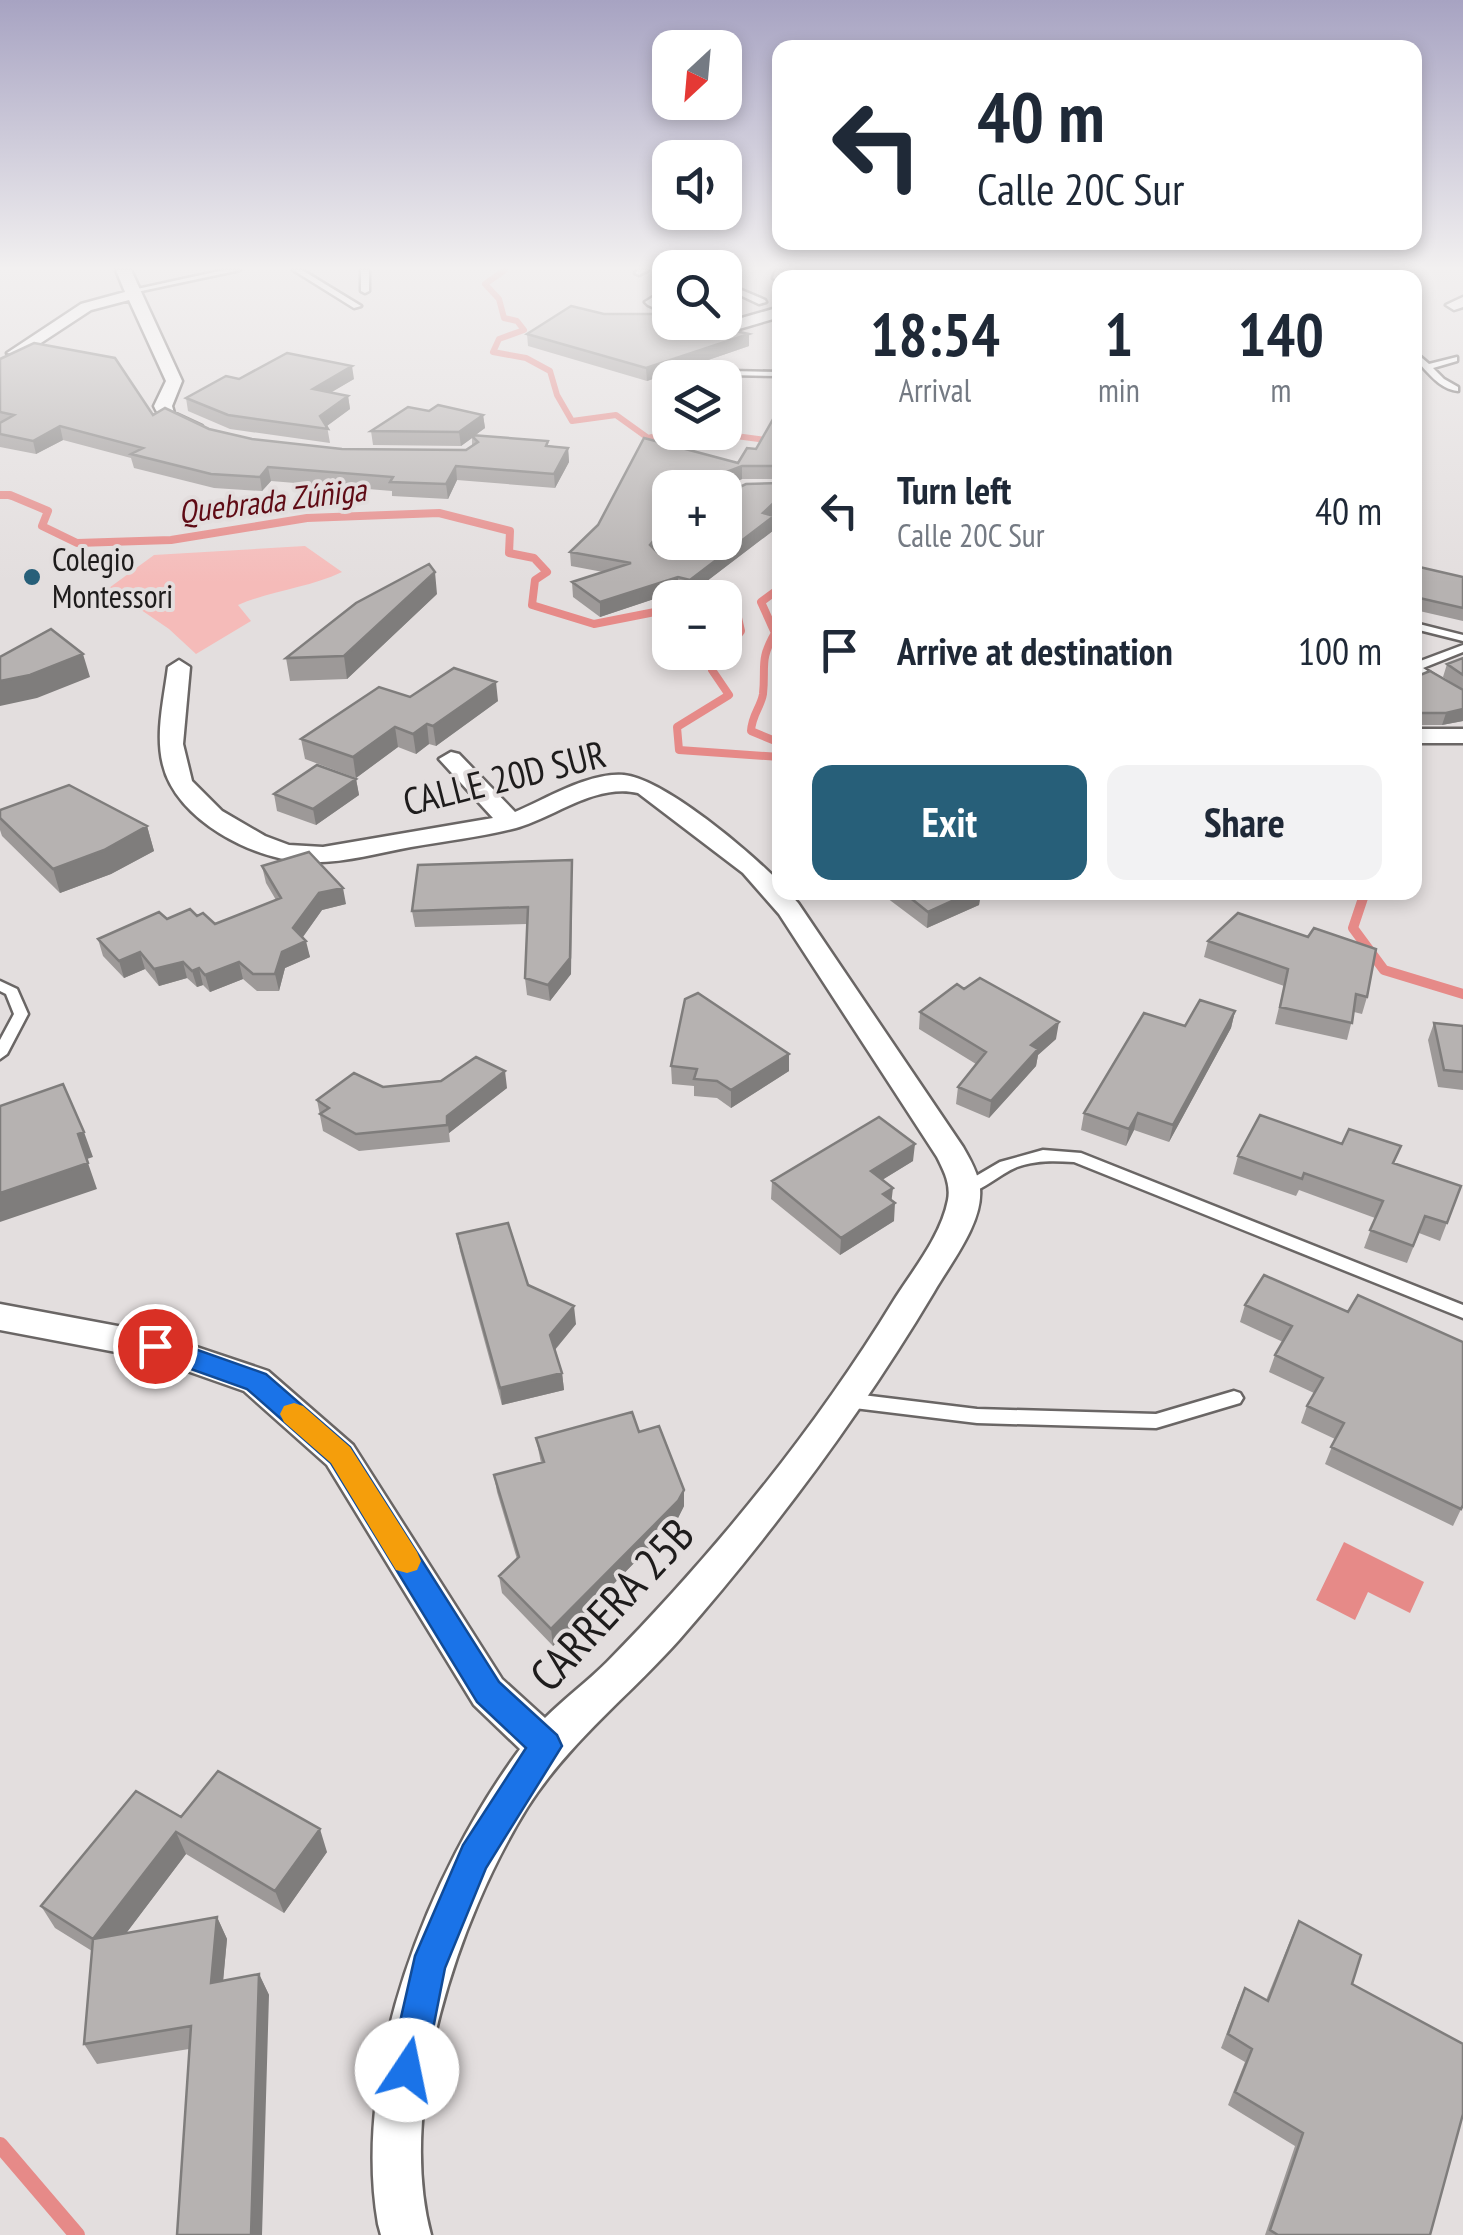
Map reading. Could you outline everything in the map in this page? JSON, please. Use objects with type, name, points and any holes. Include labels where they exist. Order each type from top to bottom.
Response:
[{"type":"street","points":[[171,374],[174,380],[163,406],[167,416],[208,434]]},
{"type":"street","name":"CALLE 20D SUR","points":[[179,667],[172,748],[176,772],[189,793],[212,813],[270,848],[323,855],[511,822],[599,786],[622,782],[646,788],[752,868],[772,891]]},
{"type":"street","points":[[1422,736],[1463,736]]},
{"type":"street","points":[[451,760],[511,822]]},
{"type":"street","name":"CALLE 20D SUR","points":[[780,900],[952,1155],[965,1190]]},
{"type":"street","name":"CARRERA 25B","points":[[406,2235],[398,2209],[400,2103],[428,1968],[474,1856],[546,1746],[620,1676],[731,1550],[846,1400],[899,1322],[953,1228],[965,1190]]},
{"type":"street","points":[[0,1317],[155,1346],[256,1381],[340,1455],[488,1692],[546,1746]]},
{"type":"lane","points":[[1439,374],[1460,389]]},
{"type":"lane","points":[[1422,628],[1463,638]]},
{"type":"lane","points":[[1422,664],[1463,648]]},
{"type":"lane","points":[[1422,672],[1463,699]]},
{"type":"lane","points":[[0,985],[12,992],[21,1014],[0,1054]]},
{"type":"lane","points":[[965,1190],[1012,1160],[1042,1153],[1076,1157],[1463,1312]]},
{"type":"lane","points":[[846,1400],[977,1416],[1156,1421],[1234,1398]]},
{"type":"shaded area","points":[[305,546],[342,572],[238,605],[251,621],[196,654],[169,629],[109,588],[154,555]]},
{"type":"shaded area","points":[[1344,1542],[1424,1582],[1410,1613],[1368,1592],[1355,1620],[1316,1600]]},
{"type":"building","points":[[0,374],[126,374],[153,415],[165,408],[209,429],[252,439],[342,449],[466,450],[478,442],[471,435],[548,441],[546,446],[568,448],[554,474],[456,466],[446,484],[390,482],[393,477],[268,467],[260,477],[211,474],[131,454],[143,448],[60,426],[33,441],[0,434],[0,423],[14,415],[0,412]]},
{"type":"building","points":[[248,374],[338,374],[313,389],[348,396],[320,416],[328,429],[228,415],[186,398],[226,376],[239,379]]},
{"type":"building","points":[[438,405],[483,415],[459,432],[371,431],[408,407],[429,411]]},
{"type":"building","points":[[772,421],[772,466],[652,470],[652,560],[716,560],[690,580],[652,580],[652,585],[600,602],[572,582],[631,563],[570,552],[598,525],[644,438],[652,440],[652,450],[689,450],[738,463],[747,448],[756,449]]},
{"type":"building","points":[[772,483],[772,505],[763,513],[772,518],[742,540],[742,486]]},
{"type":"building","points":[[429,564],[435,572],[344,656],[286,658],[356,603]]},
{"type":"building","points":[[1422,568],[1463,577],[1463,608],[1422,599]]},
{"type":"building","points":[[51,629],[83,654],[30,675],[0,681],[0,657]]},
{"type":"building","points":[[1463,658],[1463,675],[1447,664]]},
{"type":"building","points":[[454,668],[496,682],[433,726],[427,724],[413,734],[395,727],[353,757],[301,739],[379,687],[410,697]]},
{"type":"building","points":[[1430,671],[1463,690],[1463,709],[1422,713],[1422,674]]},
{"type":"building","points":[[317,765],[356,779],[313,809],[274,794]]},
{"type":"building","points":[[69,785],[147,826],[104,850],[53,869],[0,818],[0,810]]},
{"type":"building","points":[[309,852],[343,888],[319,893],[293,928],[306,941],[282,952],[275,974],[253,974],[239,962],[205,975],[199,968],[192,971],[183,962],[154,969],[140,952],[119,961],[98,939],[159,912],[167,919],[190,909],[197,916],[203,913],[215,924],[281,898],[262,866]]},
{"type":"building","points":[[572,860],[570,958],[548,985],[525,978],[528,907],[412,911],[418,865]]},
{"type":"building","points":[[913,900],[954,900],[928,912]]},
{"type":"building","points":[[1238,913],[1308,937],[1314,928],[1376,949],[1367,997],[1356,994],[1352,1023],[1280,1007],[1288,969],[1208,941]]},
{"type":"building","points":[[980,978],[1059,1022],[1031,1045],[1038,1049],[991,1101],[958,1087],[986,1052],[920,1012],[957,984],[964,989]]},
{"type":"building","points":[[698,993],[789,1054],[731,1090],[717,1081],[694,1079],[697,1069],[671,1066],[685,999]]},
{"type":"building","points":[[1200,1000],[1235,1011],[1173,1125],[1138,1113],[1129,1129],[1084,1113],[1144,1013],[1185,1026]]},
{"type":"building","points":[[1434,1023],[1463,1026],[1463,1072],[1444,1070]]},
{"type":"building","points":[[476,1057],[505,1071],[447,1116],[447,1125],[356,1134],[320,1114],[329,1108],[317,1100],[354,1073],[383,1087],[441,1081]]},
{"type":"building","points":[[63,1084],[84,1132],[78,1134],[88,1163],[0,1193],[0,1106]]},
{"type":"building","points":[[1260,1115],[1342,1144],[1349,1129],[1401,1146],[1393,1163],[1461,1186],[1447,1223],[1425,1216],[1413,1246],[1370,1230],[1383,1201],[1304,1173],[1302,1179],[1238,1156]]},
{"type":"building","points":[[879,1117],[915,1144],[871,1171],[893,1188],[883,1194],[895,1203],[841,1238],[772,1181]]},
{"type":"building","points":[[508,1223],[528,1285],[574,1306],[550,1335],[562,1373],[500,1388],[457,1234]]},
{"type":"building","points":[[1264,1275],[1348,1312],[1358,1295],[1463,1342],[1461,1509],[1331,1447],[1344,1423],[1307,1406],[1323,1378],[1275,1355],[1292,1326],[1245,1305]]},
{"type":"building","points":[[632,1412],[639,1432],[659,1426],[684,1490],[678,1501],[551,1629],[499,1576],[519,1557],[494,1475],[544,1462],[536,1438]]},
{"type":"building","points":[[218,1771],[320,1829],[275,1891],[176,1832],[93,1939],[41,1906],[136,1791],[181,1817]]},
{"type":"building","points":[[217,1917],[211,1983],[259,1974],[251,2235],[177,2235],[191,2026],[84,2044],[93,1939]]},
{"type":"building","points":[[1299,1921],[1361,1955],[1352,1984],[1463,2044],[1463,2114],[1430,2235],[1278,2235],[1270,2230],[1303,2133],[1235,2092],[1252,2049],[1228,2034],[1245,1988],[1268,2001]]},
{"type":"waterway","points":[[551,374],[572,421],[616,415],[652,437]]},
{"type":"waterway","points":[[742,437],[772,441]]},
{"type":"waterway","name":"Quebrada Zúñiga","points":[[0,495],[10,495],[15,497],[0,495]]},
{"type":"waterway","name":"Quebrada Zúñiga","points":[[15,497],[48,511],[42,526],[77,543],[171,540],[307,518],[439,513],[510,531],[509,553],[534,558],[547,572],[535,580],[532,605],[594,624],[652,613]]},
{"type":"waterway","points":[[772,594],[761,602],[772,626]]},
{"type":"waterway","points":[[772,638],[765,657],[763,694],[751,731],[772,740]]},
{"type":"waterway","name":"Quebrada Zúñiga","points":[[712,670],[729,695],[677,727],[679,750],[772,756]]},
{"type":"waterway","name":"Quebrada Zúñiga","points":[[1362,900],[1353,928],[1384,970],[1463,994]]},
{"type":"waterway","points":[[0,2145],[77,2235]]},
{"type":"slow traffic","points":[[294,1414],[340,1455],[407,1561]]},
{"type":"place","name":"Colegio Montessori","points":[[32,577]]},
{"type":"route","points":[[155,1346],[256,1381],[340,1455],[488,1692],[546,1746],[474,1856],[428,1968],[407,2070]]}]
